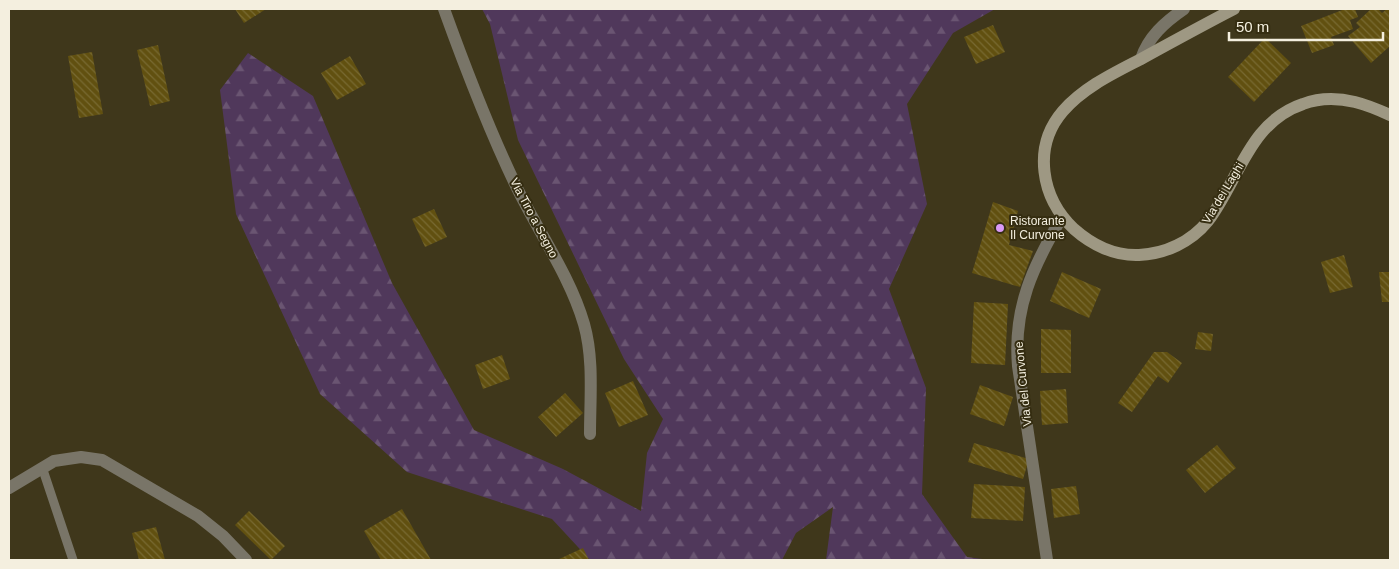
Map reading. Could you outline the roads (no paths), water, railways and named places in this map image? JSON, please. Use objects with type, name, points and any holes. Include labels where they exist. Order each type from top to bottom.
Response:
[{"type":"main road","name":"Via dei Laghi","points":[[1234,9],[1110,76],[1082,93],[1064,110],[1050,134],[1043,165],[1048,189],[1062,217],[1087,239],[1112,252],[1137,255],[1162,251],[1184,242],[1207,222],[1254,142],[1266,127],[1288,110],[1308,102],[1339,100],[1354,102],[1390,115]]},
{"type":"street","name":"Via Tiro a Segno","points":[[444,9],[500,151],[525,203],[568,283],[579,310],[589,356],[590,434]]},
{"type":"street","points":[[1141,59],[1146,45],[1153,34],[1184,9]]},
{"type":"street","name":"Via del Curvone","points":[[1047,560],[1018,366],[1017,337],[1022,302],[1031,277],[1041,252],[1062,217]]},
{"type":"street","points":[[9,488],[42,467],[63,459],[96,458],[183,506],[211,525],[246,560]]},
{"type":"lane","points":[[42,467],[73,560]]},
{"type":"place","name":"Ristorante Il Curvone","points":[[1000,228]]}]
